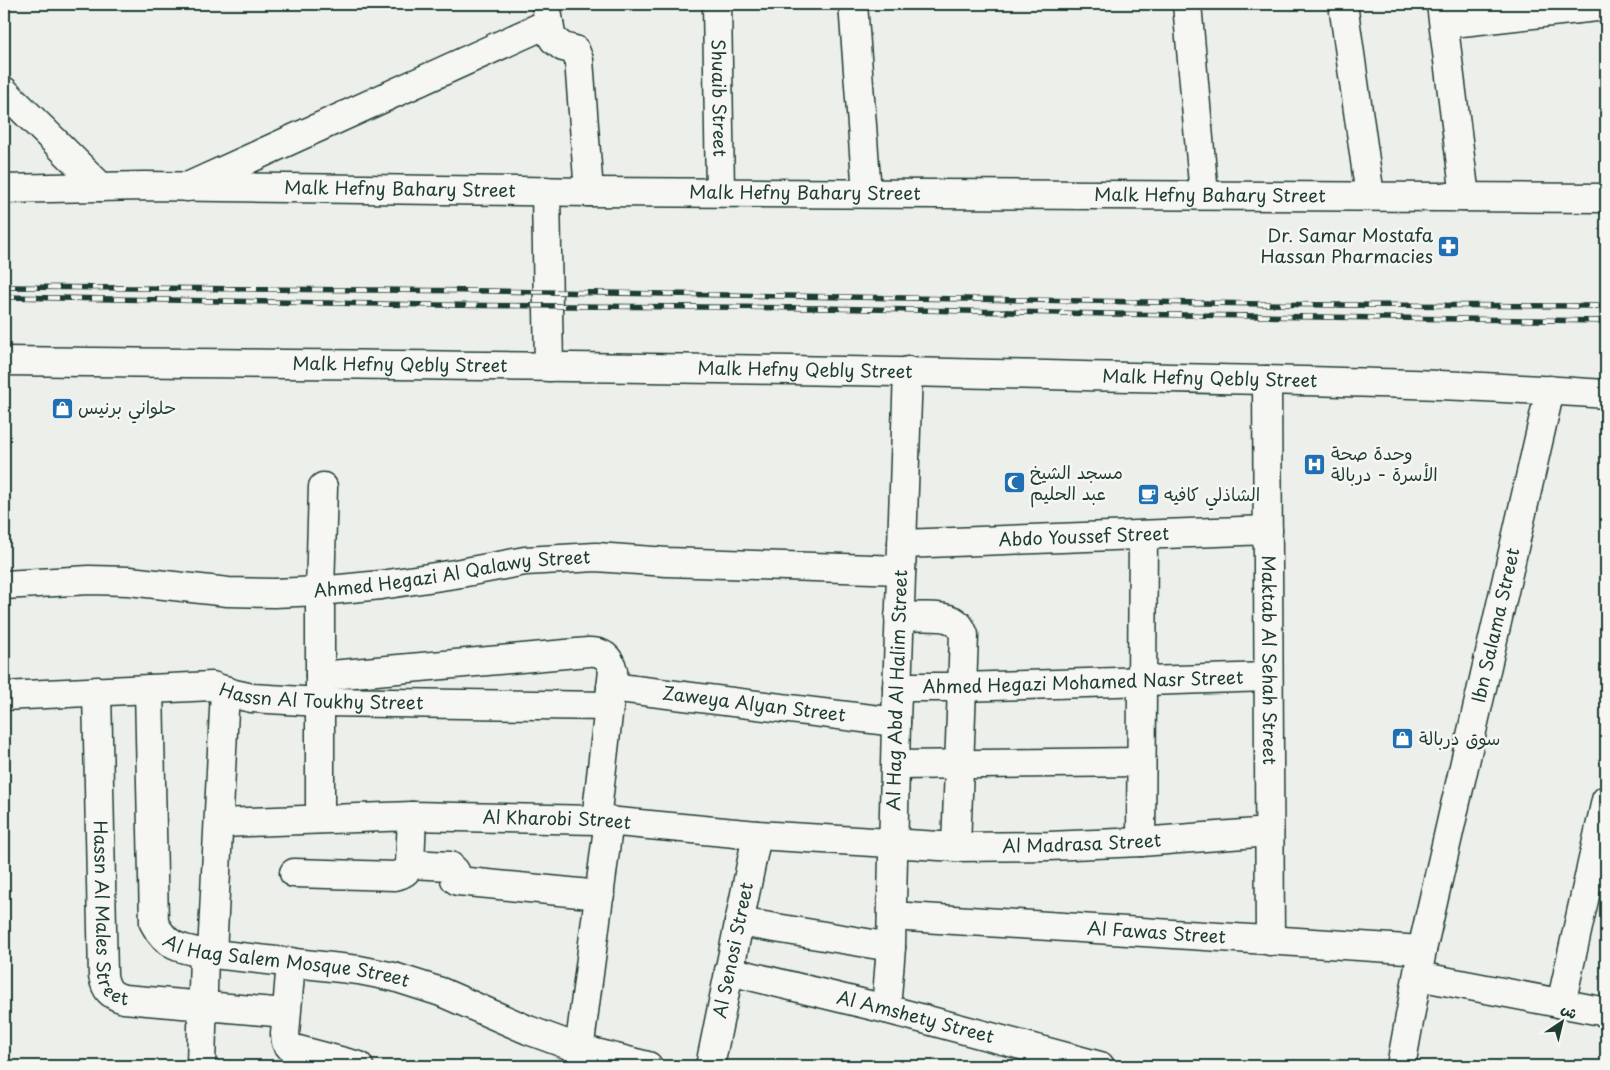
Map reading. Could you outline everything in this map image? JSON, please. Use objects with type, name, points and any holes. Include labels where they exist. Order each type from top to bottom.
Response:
[{"type":"street","name":"Shuaib Street","points":[[717,4],[720,192]]},
{"type":"street","points":[[853,4],[867,193]]},
{"type":"street","points":[[1187,4],[1204,195]]},
{"type":"street","points":[[1344,4],[1370,196]]},
{"type":"street","points":[[1465,197],[1442,14],[1606,6]]},
{"type":"street","points":[[187,187],[548,14],[551,35],[554,40],[563,47],[572,48],[578,56],[589,192]]},
{"type":"street","points":[[4,91],[101,187]]},
{"type":"street","name":"Malk Hefny Bahary Street","points":[[4,189],[187,187],[589,192],[1606,198]]},
{"type":"street","points":[[546,191],[549,367]]},
{"type":"street","name":"Malk Hefny Qebly Street","points":[[4,361],[908,371],[1267,380],[1550,390],[1606,394]]},
{"type":"street","name":"Al Hag Abd Al Halim Street","points":[[886,1009],[891,947],[899,616],[908,371]]},
{"type":"street","name":"Maktab Al Sehah Street","points":[[1267,380],[1270,941]]},
{"type":"street","name":"Ibn Salama Street","points":[[1402,1066],[1422,950],[1550,390]]},
{"type":"street","points":[[320,819],[320,591],[323,487]]},
{"type":"street","name":"Abdo Youssef Street","points":[[901,557],[1143,535],[1268,530]]},
{"type":"street","points":[[1141,842],[1143,535]]},
{"type":"street","name":"Ahmed Hegazi Al Qalawy Street","points":[[4,585],[89,580],[129,581],[228,592],[274,593],[320,591],[390,584],[526,562],[596,557],[667,562],[901,557]]},
{"type":"street","points":[[899,616],[954,620],[964,635],[956,847]]},
{"type":"street","points":[[320,689],[597,652],[605,655],[611,662],[613,671],[600,895],[578,1058]]},
{"type":"street","name":"Ahmed Hegazi Mohamed Nasr Street","points":[[897,687],[962,687],[1268,677]]},
{"type":"street","name":"Hassn Al Toukhy Street","points":[[4,696],[212,686],[252,698],[320,689],[610,697]]},
{"type":"street","name":"Al Hag Salem Mosque Street","points":[[149,689],[154,922],[160,934],[167,941],[181,949],[359,970],[394,977],[441,992],[528,1030],[578,1058],[648,1066]]},
{"type":"street","points":[[201,1066],[203,1005],[219,822],[225,690]]},
{"type":"street","name":"Hassn Al Males Street","points":[[97,691],[103,976],[105,987],[113,996],[124,999],[286,1013]]},
{"type":"street","name":"Zaweya Alyan Street","points":[[610,697],[896,722]]},
{"type":"street","points":[[896,766],[1141,762]]},
{"type":"street","points":[[1561,1004],[1606,800]]},
{"type":"street","points":[[294,873],[402,875],[407,871],[410,864],[412,816]]},
{"type":"street","name":"Al Kharobi Street","points":[[219,822],[412,816],[603,820],[894,844]]},
{"type":"street","name":"Al Madrasa Street","points":[[894,844],[956,847],[1049,846],[1141,842],[1269,832]]},
{"type":"street","name":"Al Senosi Street","points":[[710,1066],[757,834]]},
{"type":"street","points":[[410,864],[450,866],[455,871],[455,879],[458,882],[600,895]]},
{"type":"street","name":"Al Fawas Street","points":[[892,916],[1422,950]]},
{"type":"street","points":[[739,922],[891,947]]},
{"type":"street","points":[[291,962],[286,1013],[286,1042],[291,1048],[359,1066]]},
{"type":"street","name":"Al Amshety Street","points":[[729,972],[886,1009],[1027,1057],[1100,1066]]},
{"type":"street","points":[[1418,976],[1606,1012]]},
{"type":"railway","points":[[4,287],[493,291],[1330,305],[1606,306]]},
{"type":"railway","points":[[4,297],[433,305],[819,308],[1606,321]]},
{"type":"place","name":"Dr. Samar Mostafa Hassan Pharmacies","points":[[1449,246]]},
{"type":"place","name":"حلواني برنيس","points":[[62,408]]},
{"type":"place","name":"وحدة صحة الأسرة - دربالة","points":[[1315,464]]},
{"type":"place","name":"مسجد الشيخ عبد الحليم","points":[[1014,483]]},
{"type":"place","name":"الشاذلي كافيه","points":[[1148,495]]},
{"type":"place","name":"سوق دربالة","points":[[1403,739]]}]
